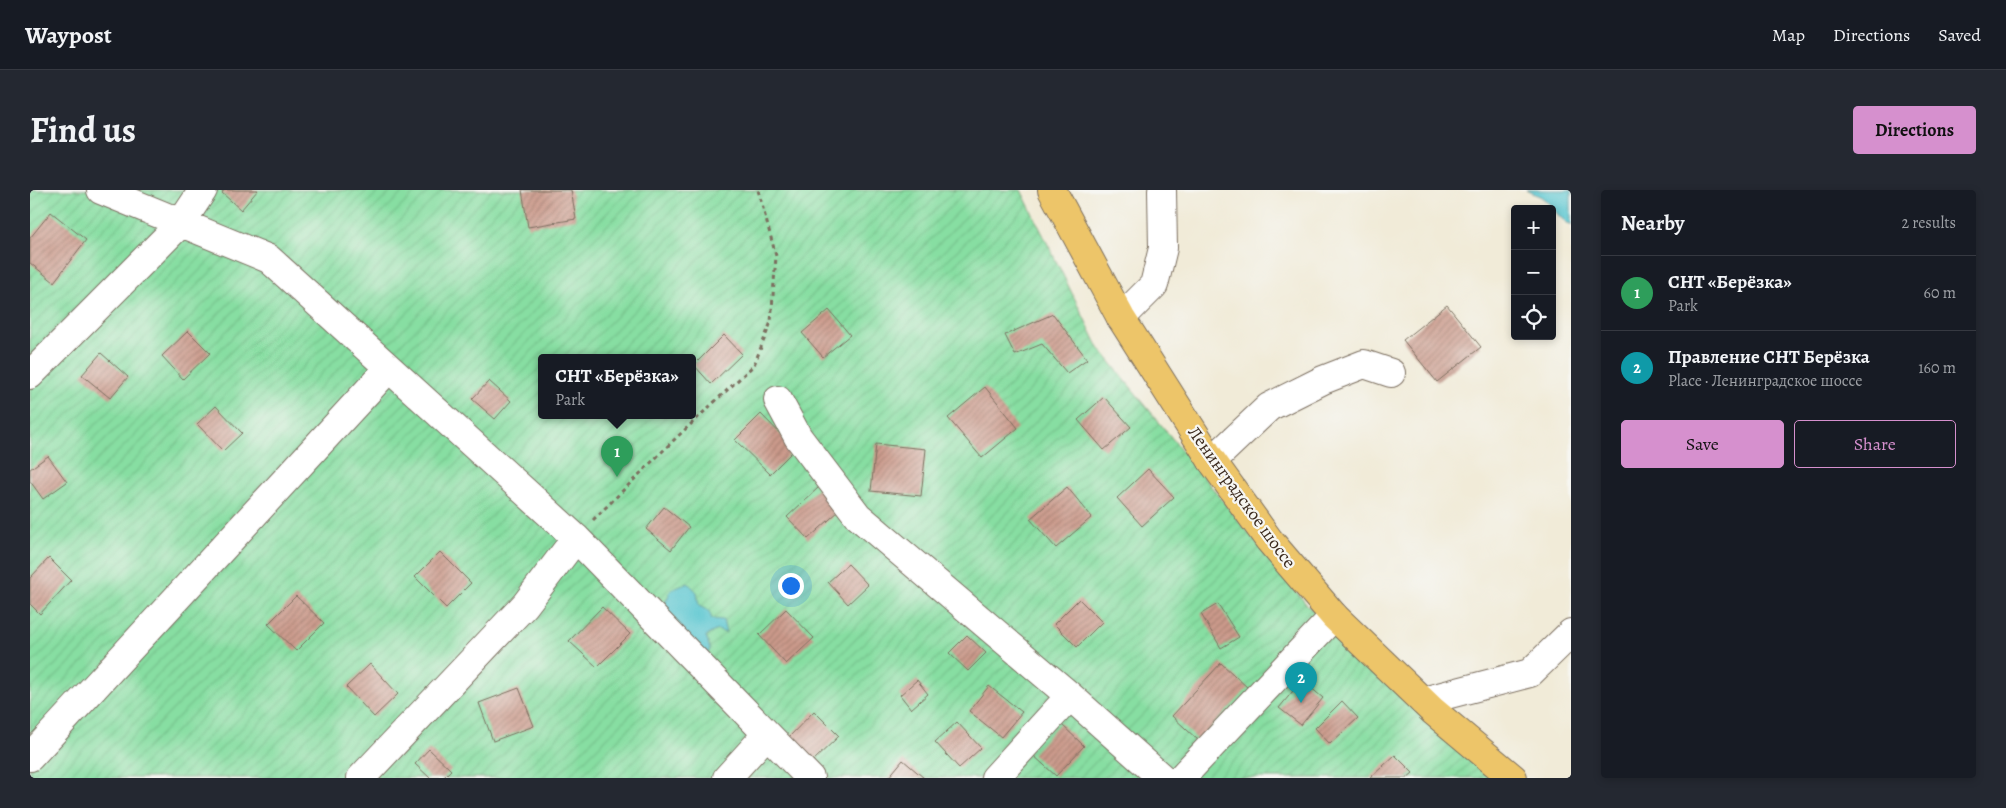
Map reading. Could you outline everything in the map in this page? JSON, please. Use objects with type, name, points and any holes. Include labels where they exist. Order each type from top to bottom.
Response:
[{"type":"main road","name":"Ленинградское шоссе","points":[[1052,190],[1121,318],[1212,460],[1269,540],[1334,616],[1423,701],[1513,778]]},
{"type":"street","points":[[101,190],[269,259],[576,538],[810,778]]},
{"type":"street","points":[[30,374],[181,223],[203,190]]},
{"type":"street","points":[[1121,318],[1154,285],[1163,248],[1162,190]]},
{"type":"street","points":[[1212,460],[1269,407],[1323,380],[1364,364],[1391,373]]},
{"type":"street","points":[[30,756],[389,368]]},
{"type":"street","points":[[778,400],[798,436],[858,516],[1070,696],[1162,778]]},
{"type":"street","points":[[361,778],[525,605],[576,538]]},
{"type":"street","points":[[1181,778],[1334,616]]},
{"type":"street","points":[[1423,701],[1530,673],[1571,634]]},
{"type":"street","points":[[995,778],[1070,696]]},
{"type":"street","points":[[727,778],[767,734]]},
{"type":"path","points":[[576,538],[676,438],[754,365],[771,322],[776,256],[758,190]]},
{"type":"green space","points":[[30,190],[1021,190],[1099,348],[1307,605],[1505,778],[30,778]]},
{"type":"water","points":[[1526,190],[1571,190],[1571,225],[1563,220],[1556,212],[1556,205],[1550,205],[1542,198]]},
{"type":"water","points":[[688,583],[697,592],[699,606],[709,611],[712,619],[723,620],[726,633],[717,630],[706,636],[710,649],[705,660],[661,612],[671,590]]},
{"type":"building","points":[[224,190],[258,190],[241,210],[222,193]]},
{"type":"building","points":[[522,190],[571,190],[576,219],[528,227]]},
{"type":"building","points":[[51,212],[86,240],[54,282],[30,263],[30,238]]},
{"type":"building","points":[[1447,305],[1481,347],[1437,382],[1403,340]]},
{"type":"building","points":[[829,310],[850,335],[823,357],[802,333]]},
{"type":"building","points":[[1053,314],[1087,359],[1067,373],[1042,344],[1015,355],[1005,335]]},
{"type":"building","points":[[188,331],[210,353],[183,379],[162,356]]},
{"type":"building","points":[[724,335],[742,354],[711,384],[696,367],[696,363]]},
{"type":"building","points":[[101,353],[128,377],[110,398],[82,375]]},
{"type":"building","points":[[489,381],[511,401],[495,419],[472,399]]},
{"type":"building","points":[[985,387],[1018,428],[982,458],[948,418]]},
{"type":"building","points":[[1104,397],[1131,427],[1104,450],[1078,420]]},
{"type":"building","points":[[216,406],[242,433],[223,451],[197,424]]},
{"type":"building","points":[[761,414],[795,449],[770,474],[735,440]]},
{"type":"building","points":[[876,444],[926,449],[921,496],[871,491]]},
{"type":"building","points":[[48,456],[67,482],[43,499],[30,481],[30,469]]},
{"type":"building","points":[[1148,469],[1174,497],[1142,526],[1117,498]]},
{"type":"building","points":[[819,487],[840,510],[808,539],[787,517]]},
{"type":"building","points":[[1067,487],[1092,517],[1056,548],[1030,519]]},
{"type":"building","points":[[664,507],[689,527],[671,550],[646,529]]},
{"type":"building","points":[[440,552],[471,583],[446,608],[415,577]]},
{"type":"building","points":[[49,558],[71,580],[40,614],[30,604],[30,578]]},
{"type":"building","points":[[848,564],[868,585],[848,604],[828,582]]},
{"type":"building","points":[[296,596],[324,623],[296,651],[268,624]]},
{"type":"building","points":[[1079,599],[1102,622],[1077,647],[1054,624]]},
{"type":"building","points":[[1218,604],[1239,637],[1221,648],[1201,614]]},
{"type":"building","points":[[602,607],[630,634],[597,667],[569,641]]},
{"type":"building","points":[[786,609],[814,638],[786,664],[759,635]]},
{"type":"building","points":[[967,635],[986,653],[968,671],[949,653]]},
{"type":"building","points":[[1221,663],[1248,688],[1199,741],[1172,716]]},
{"type":"building","points":[[370,664],[398,694],[374,717],[346,687]]},
{"type":"building","points":[[917,680],[928,694],[911,709],[900,695]]},
{"type":"building","points":[[1302,680],[1323,698],[1301,725],[1279,708]]},
{"type":"building","points":[[989,686],[1022,712],[1001,737],[969,711]]},
{"type":"building","points":[[519,688],[534,726],[493,741],[479,703]]},
{"type":"building","points":[[1342,701],[1358,718],[1330,744],[1315,728]]},
{"type":"building","points":[[814,711],[839,736],[812,762],[788,738]]},
{"type":"building","points":[[957,722],[981,748],[959,768],[935,742]]},
{"type":"building","points":[[1060,723],[1084,746],[1056,776],[1032,754]]},
{"type":"building","points":[[429,749],[451,770],[443,778],[430,778],[415,764]]},
{"type":"building","points":[[1395,755],[1413,773],[1407,778],[1370,778]]},
{"type":"building","points":[[903,760],[924,778],[888,778]]},
{"type":"place","name":"СНТ «Берёзка»","points":[[617,477]]},
{"type":"place","name":"Правление СНТ Берёзка","points":[[1301,703]]}]
